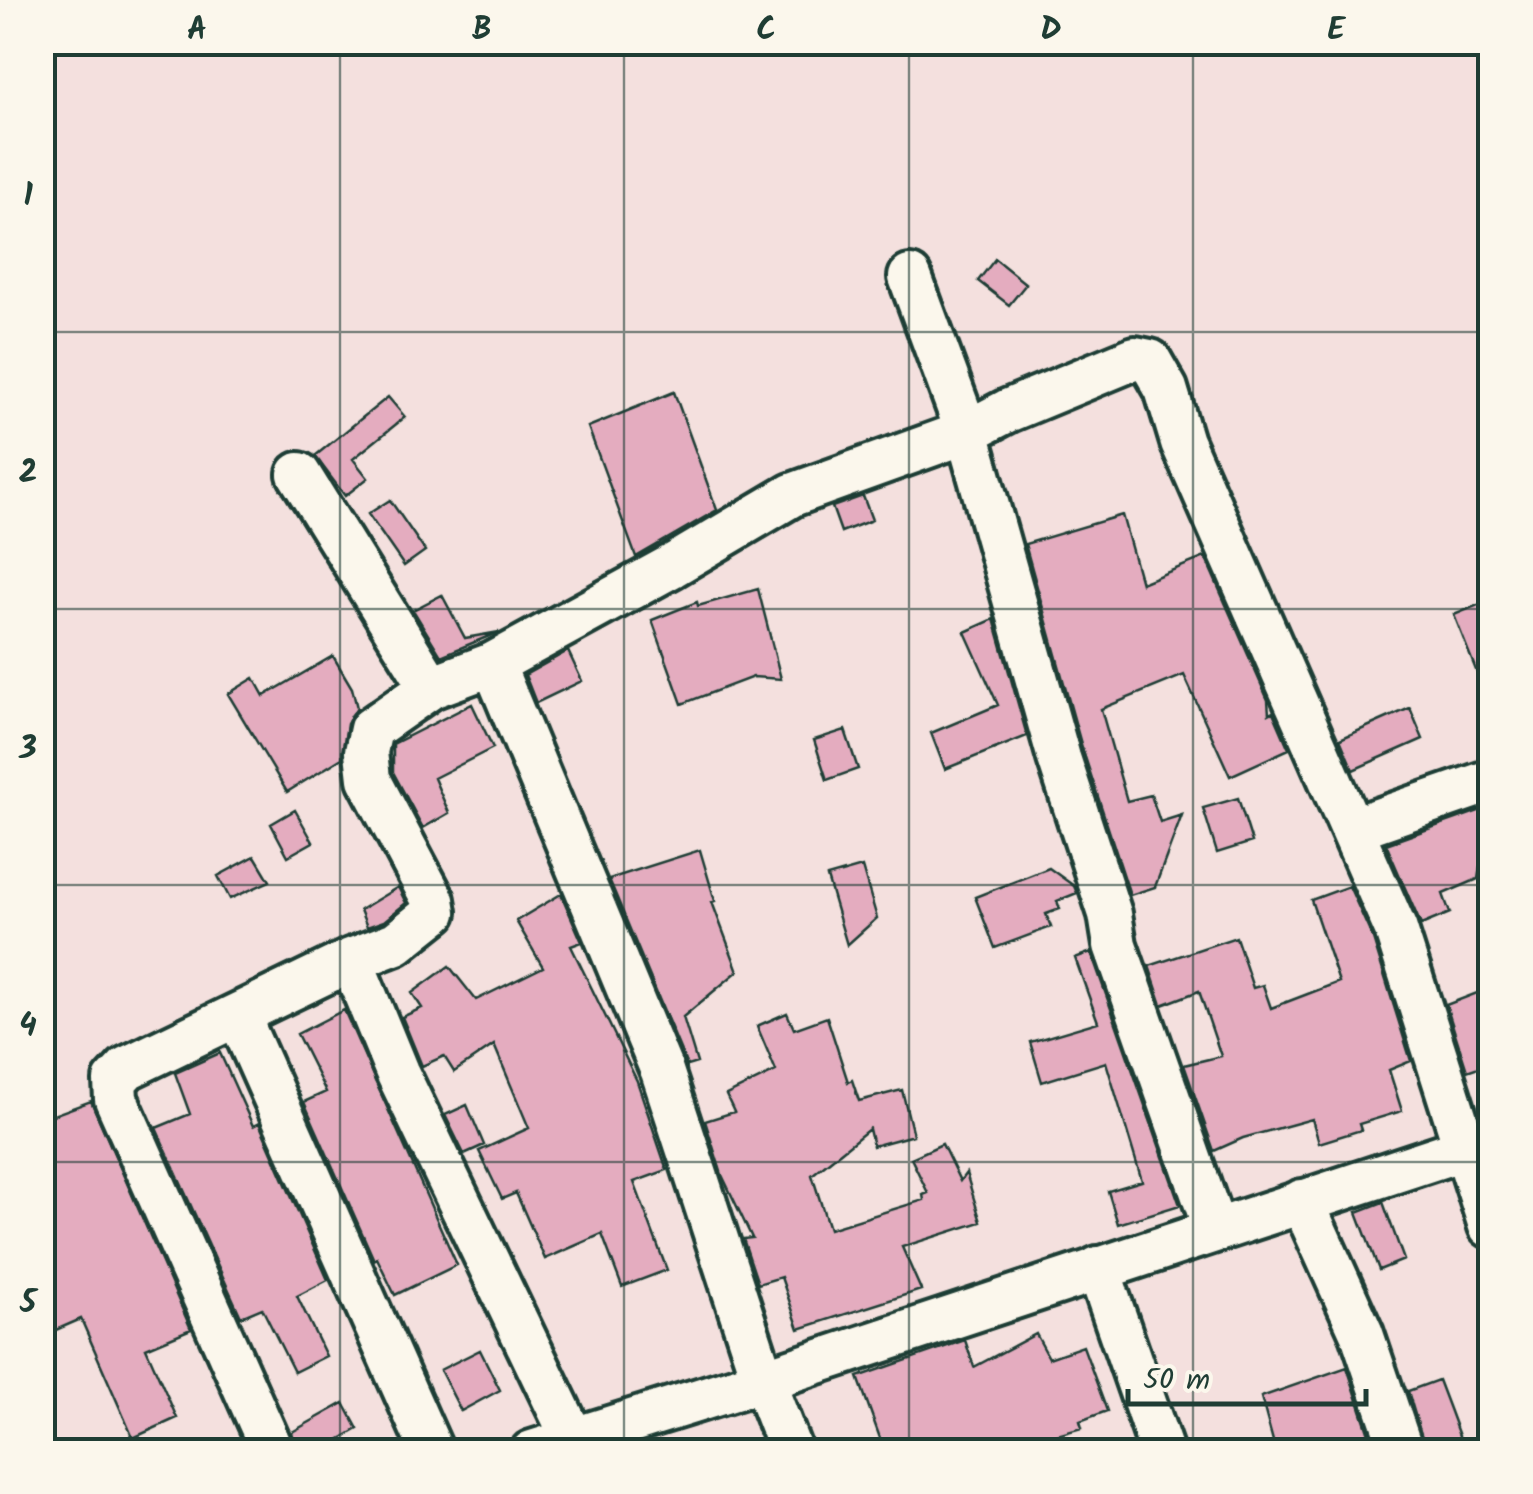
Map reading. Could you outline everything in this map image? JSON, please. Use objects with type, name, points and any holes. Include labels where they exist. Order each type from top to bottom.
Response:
[{"type":"street","points":[[910,277],[967,432],[1059,758],[1110,914],[1115,945],[1214,1230]]},
{"type":"street","points":[[273,1452],[116,1098],[115,1081],[126,1068],[351,960],[396,943],[435,912],[433,900],[366,768],[371,729],[431,687],[493,664],[792,495],[967,432],[1134,358],[1150,361],[1166,390],[1182,442],[1396,930],[1479,1144],[1490,1226]]},
{"type":"street","points":[[299,474],[431,687]]},
{"type":"street","points":[[493,664],[662,1071],[790,1452]]},
{"type":"street","points":[[1352,828],[1490,782]]},
{"type":"street","points":[[351,960],[398,1072],[573,1439]]},
{"type":"street","points":[[238,1015],[432,1452]]},
{"type":"street","points":[[532,1452],[1479,1144]]},
{"type":"street","points":[[1302,1201],[1362,1334],[1402,1452]]},
{"type":"street","points":[[1098,1268],[1162,1452]]},
{"type":"building","points":[[995,259],[1026,284],[1009,305],[978,281]]},
{"type":"building","points":[[674,392],[717,510],[636,557],[588,427]]},
{"type":"building","points":[[388,397],[405,417],[353,459],[368,478],[345,496],[315,456]]},
{"type":"building","points":[[863,496],[872,520],[841,532],[832,507]]},
{"type":"building","points":[[390,500],[425,551],[404,566],[368,514]]},
{"type":"building","points":[[1122,515],[1141,583],[1205,557],[1268,700],[1269,714],[1273,712],[1289,749],[1230,776],[1184,675],[1101,709],[1127,801],[1151,795],[1160,822],[1182,815],[1155,887],[1130,895],[1083,751],[1025,544]]},
{"type":"building","points":[[758,589],[781,679],[753,677],[682,704],[652,620],[697,602],[698,606]]},
{"type":"building","points":[[442,595],[465,638],[499,632],[441,656],[413,610]]},
{"type":"building","points":[[1490,600],[1490,703],[1489,703],[1454,615]]},
{"type":"building","points":[[994,619],[1027,736],[945,769],[931,733],[998,705],[965,632]]},
{"type":"building","points":[[568,651],[582,681],[536,703],[525,675]]},
{"type":"building","points":[[333,656],[352,688],[357,708],[347,724],[342,758],[287,792],[228,694],[254,678],[264,696]]},
{"type":"building","points":[[472,704],[493,748],[434,778],[449,813],[423,828],[393,772],[393,744]]},
{"type":"building","points":[[1410,708],[1423,739],[1353,770],[1340,739]]},
{"type":"building","points":[[845,730],[858,769],[827,780],[814,740]]},
{"type":"building","points":[[1238,798],[1252,842],[1217,853],[1203,808]]},
{"type":"building","points":[[1490,807],[1490,850],[1482,854],[1478,879],[1443,894],[1450,913],[1421,925],[1386,844]]},
{"type":"building","points":[[295,810],[313,842],[288,856],[271,824]]},
{"type":"building","points":[[700,850],[715,901],[712,902],[738,971],[683,1017],[697,1063],[687,1066],[609,879]]},
{"type":"building","points":[[255,856],[270,881],[230,899],[218,876]]},
{"type":"building","points":[[862,867],[877,918],[847,945],[827,877]]},
{"type":"building","points":[[1049,868],[1074,886],[1077,893],[1057,901],[1060,909],[1046,914],[1051,927],[995,948],[975,897]]},
{"type":"building","points":[[1349,886],[1373,939],[1411,1061],[1389,1070],[1402,1111],[1359,1124],[1361,1130],[1319,1143],[1312,1119],[1243,1138],[1214,1151],[1184,1065],[1221,1056],[1199,991],[1162,1005],[1149,966],[1236,937],[1253,988],[1263,985],[1271,1008],[1339,982],[1311,900]]},
{"type":"building","points":[[398,887],[406,903],[384,921],[367,927],[360,910]]},
{"type":"building","points":[[561,894],[582,942],[571,946],[637,1081],[667,1170],[634,1182],[667,1270],[622,1287],[602,1234],[545,1259],[516,1193],[502,1199],[479,1151],[529,1128],[494,1045],[454,1072],[444,1056],[422,1066],[402,1017],[422,1008],[412,993],[449,966],[476,1000],[543,967],[516,921]]},
{"type":"building","points":[[1091,952],[1180,1205],[1118,1224],[1108,1191],[1142,1181],[1106,1062],[1042,1082],[1030,1042],[1098,1022],[1075,958]]},
{"type":"building","points":[[1490,988],[1490,1063],[1467,1071],[1446,1005]]},
{"type":"building","points":[[344,1010],[457,1265],[395,1295],[377,1258],[374,1260],[304,1102],[326,1092],[297,1034]]},
{"type":"building","points":[[787,1013],[794,1029],[827,1017],[848,1082],[852,1080],[859,1101],[902,1090],[913,1135],[873,1146],[869,1129],[812,1175],[829,1229],[924,1200],[923,1195],[928,1193],[911,1158],[942,1144],[960,1181],[966,1173],[981,1222],[902,1247],[921,1290],[799,1329],[781,1277],[758,1284],[743,1239],[752,1238],[722,1175],[705,1121],[734,1112],[726,1095],[776,1071],[757,1026]]},
{"type":"building","points":[[220,1053],[253,1126],[259,1123],[328,1280],[297,1296],[326,1356],[294,1372],[262,1308],[241,1317],[156,1128],[190,1114],[175,1073]]},
{"type":"building","points":[[91,1101],[191,1329],[146,1348],[177,1418],[133,1438],[81,1319],[42,1336],[42,1119]]},
{"type":"building","points":[[467,1105],[484,1145],[464,1154],[445,1115]]},
{"type":"building","points":[[1383,1202],[1404,1260],[1379,1270],[1357,1212]]},
{"type":"building","points":[[1036,1334],[1049,1358],[1083,1346],[1107,1411],[1080,1421],[1082,1428],[997,1452],[885,1452],[858,1377],[965,1340],[974,1367]]},
{"type":"building","points":[[480,1350],[500,1390],[461,1411],[440,1370]]},
{"type":"building","points":[[1347,1367],[1375,1452],[1276,1452],[1261,1397]]},
{"type":"building","points":[[1438,1380],[1465,1452],[1426,1452],[1408,1391]]},
{"type":"building","points":[[344,1403],[358,1429],[318,1452],[298,1452],[292,1432]]}]
